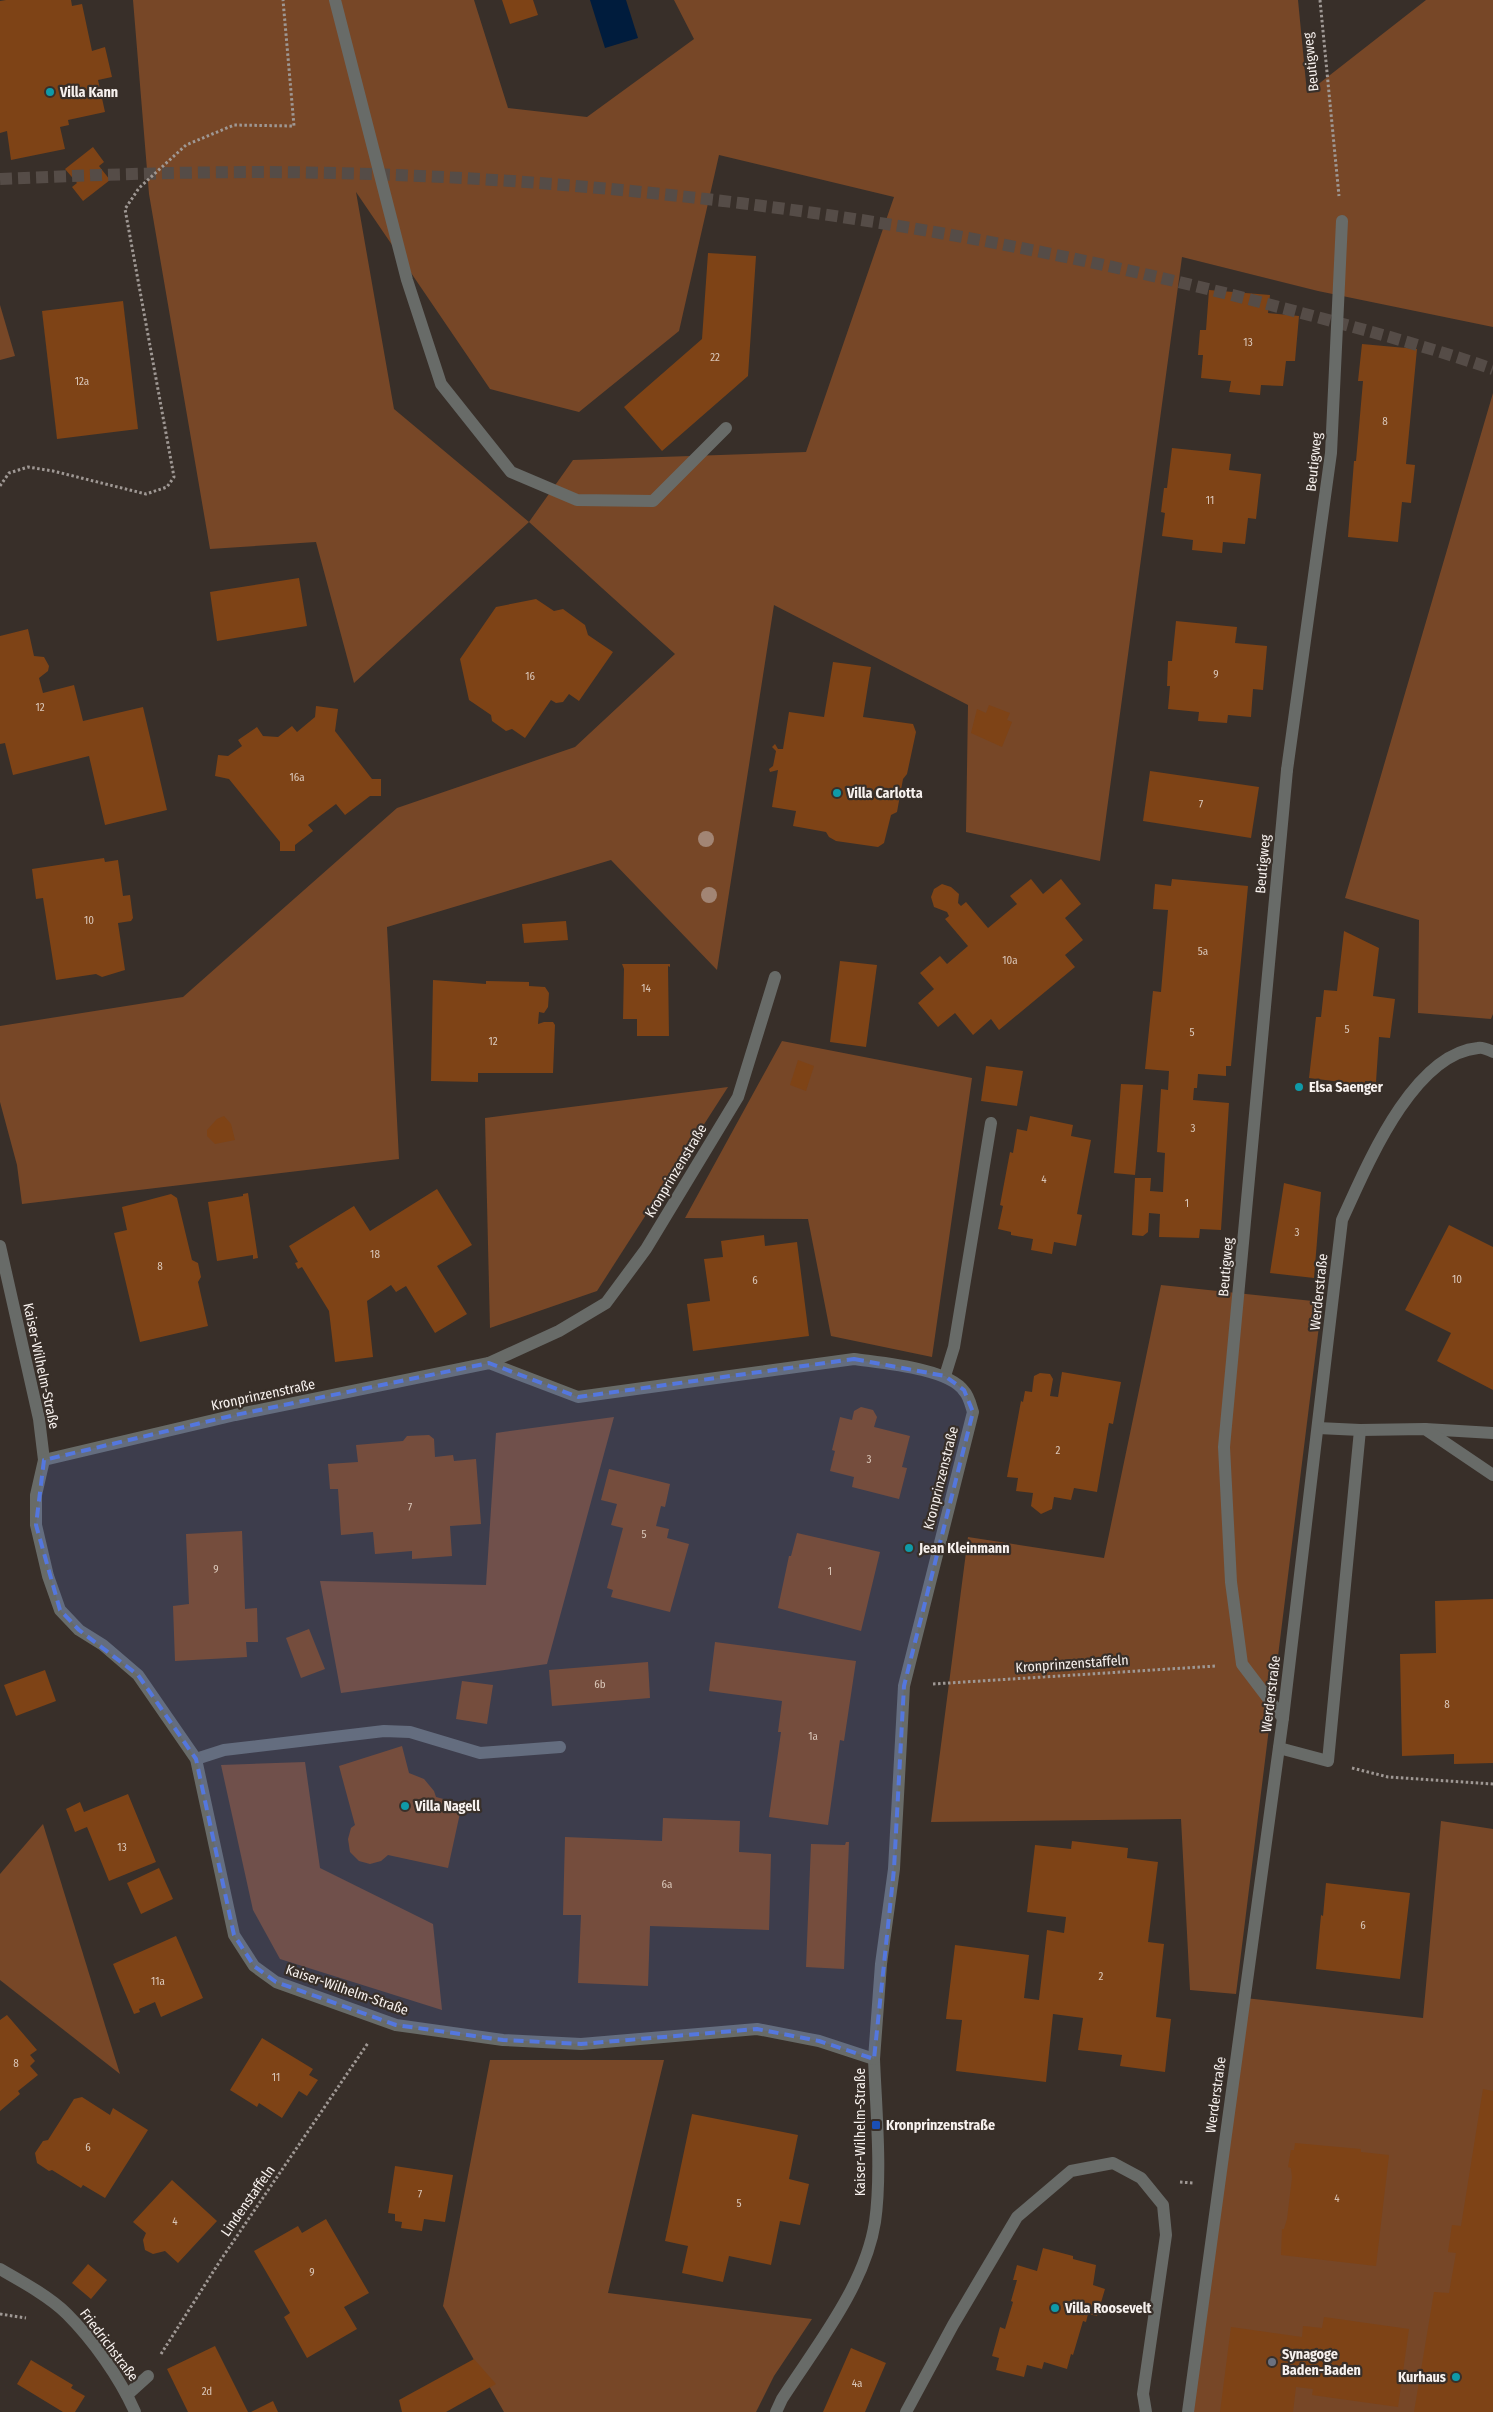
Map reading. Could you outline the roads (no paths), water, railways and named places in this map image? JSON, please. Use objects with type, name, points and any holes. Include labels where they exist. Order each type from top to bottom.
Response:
[{"type":"street","points":[[335,0],[407,280],[441,384],[511,472],[577,500],[653,501],[726,428]]},
{"type":"street","name":"Beutigweg","points":[[1283,1718],[1242,1664],[1231,1582],[1224,1447],[1287,770],[1331,453],[1342,221]]},
{"type":"street","name":"Kronprinzenstraße","points":[[44,1460],[235,1415],[489,1364],[559,1331],[606,1303],[646,1249],[738,1097],[775,977]]},
{"type":"street","name":"Werderstraße","points":[[1188,2412],[1283,1718],[1342,1220],[1369,1161],[1406,1098],[1434,1069],[1456,1055],[1479,1048],[1493,1052]]},
{"type":"street","points":[[945,1376],[954,1346],[991,1123]]},
{"type":"street","name":"Kaiser-Wilhelm-Straße","points":[[0,1246],[39,1419],[44,1460],[36,1495],[36,1525],[48,1576],[60,1610],[79,1630],[103,1645],[138,1675],[196,1759],[234,1935],[254,1966],[276,1982],[396,2025],[504,2040],[581,2044],[757,2028],[819,2042],[874,2059],[877,2169],[875,2222],[868,2248],[842,2306],[782,2399],[776,2412]]},
{"type":"street","name":"Kronprinzenstraße","points":[[489,1364],[578,1397],[854,1359],[896,1364],[945,1376],[964,1390],[973,1412],[904,1686],[894,1869],[881,1964],[874,2059]]},
{"type":"street","points":[[1318,1428],[1360,1430],[1425,1429],[1493,1433]]},
{"type":"street","points":[[1425,1429],[1493,1475]]},
{"type":"street","points":[[1279,1748],[1328,1761],[1360,1430]]},
{"type":"street","points":[[196,1759],[224,1750],[384,1730],[410,1732],[480,1753],[560,1748]]},
{"type":"street","points":[[906,2412],[953,2325],[1017,2217],[1071,2171],[1113,2163],[1141,2178],[1163,2205],[1166,2234],[1143,2394],[1146,2412]]},
{"type":"street","name":"Friedrichstraße","points":[[0,2269],[67,2313],[106,2363],[127,2395],[135,2412]]},
{"type":"street","points":[[127,2395],[148,2376]]},
{"type":"water","points":[[590,0],[626,0],[638,38],[605,48]]},
{"type":"tunnel","points":[[0,179],[233,172],[391,175],[515,181],[763,206],[886,224],[1009,246],[1131,271],[1343,324],[1493,369]]},
{"type":"place","name":"Villa Kann","points":[[50,92]]},
{"type":"place","name":"Villa Carlotta","points":[[837,793]]},
{"type":"place","name":"Elsa Saenger","points":[[1299,1087]]},
{"type":"place","name":"Jean Kleinmann","points":[[909,1548]]},
{"type":"place","name":"Villa Nagell","points":[[405,1806]]},
{"type":"place","name":"Kronprinzenstraße","points":[[876,2125]]},
{"type":"place","name":"Villa Roosevelt","points":[[1055,2308]]},
{"type":"place","name":"Synagoge Baden-Baden","points":[[1272,2362]]},
{"type":"place","name":"Kurhaus","points":[[1456,2377]]}]
